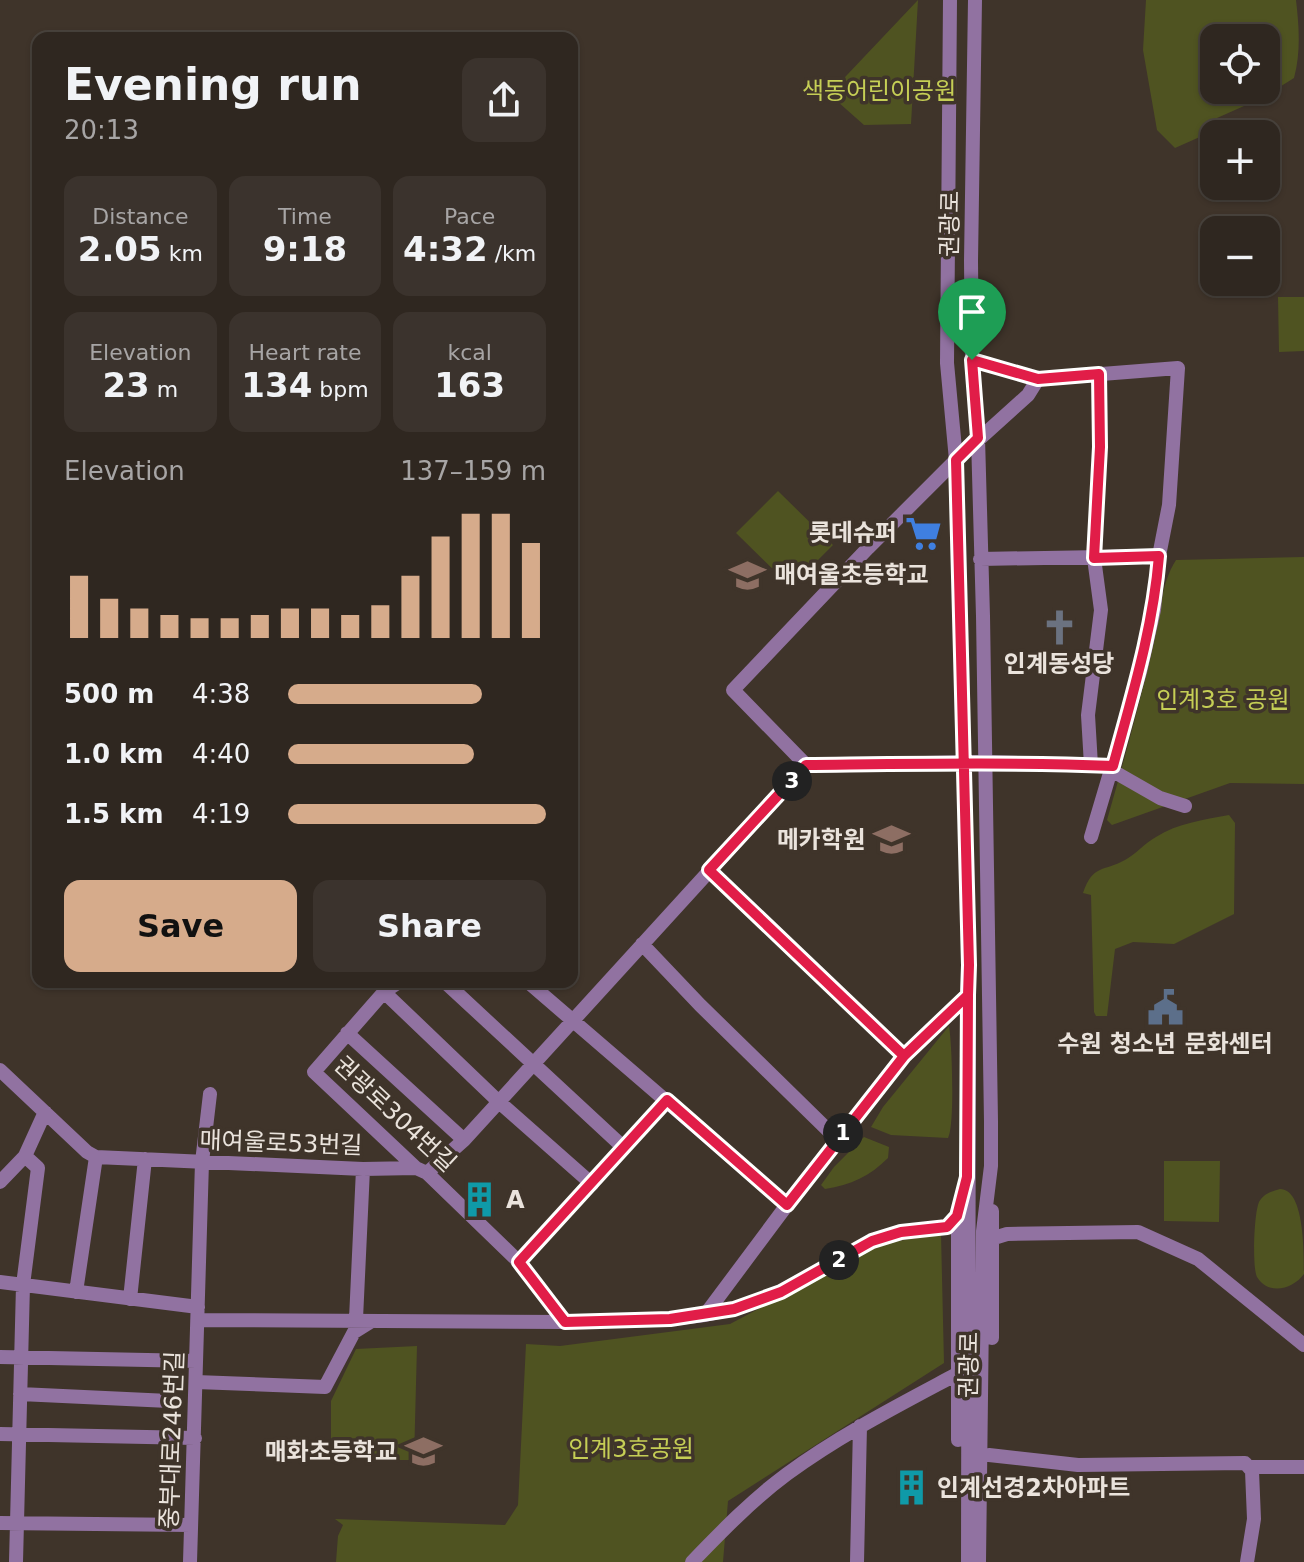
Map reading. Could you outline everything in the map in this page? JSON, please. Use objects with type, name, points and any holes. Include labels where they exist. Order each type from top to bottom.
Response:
[{"type":"street","name":"권광로","points":[[950,0],[947,363],[956,460],[968,995],[967,1177],[976,1276]]},
{"type":"street","name":"권광로","points":[[975,0],[972,360],[978,438],[990,1169],[994,1238],[987,1562]]},
{"type":"street","points":[[972,360],[1038,379],[1178,368],[1169,505],[1159,556],[1154,610],[1140,672],[1091,837]]},
{"type":"street","points":[[1091,765],[1088,715],[1101,610],[1094,558],[1100,447],[1099,374]]},
{"type":"street","points":[[806,765],[733,690],[868,548],[978,438],[1028,395],[1038,379]]},
{"type":"street","points":[[980,559],[1159,556]]},
{"type":"street","points":[[421,1171],[464,1140],[806,765],[984,762],[1091,765],[1112,768],[1160,798],[1185,806]]},
{"type":"street","points":[[709,870],[904,1056]]},
{"type":"street","points":[[642,944],[838,1140]]},
{"type":"street","name":"권광로304번길","points":[[390,988],[314,1072],[519,1262],[565,1322]]},
{"type":"street","points":[[452,988],[623,1147]]},
{"type":"street","points":[[535,988],[787,1205]]},
{"type":"street","points":[[384,992],[499,1102],[592,1184]]},
{"type":"street","points":[[705,1315],[904,1056],[968,995]]},
{"type":"street","points":[[347,1033],[464,1140]]},
{"type":"street","points":[[0,1070],[96,1157],[76,1292]]},
{"type":"street","name":"중부대로246번길","points":[[190,1562],[202,1162],[210,1094]]},
{"type":"street","points":[[519,1262],[667,1100]]},
{"type":"street","points":[[0,1182],[25,1156],[45,1112]]},
{"type":"street","points":[[16,1562],[23,1285],[38,1168],[25,1156]]},
{"type":"street","name":"매여울로53번길","points":[[96,1157],[421,1171]]},
{"type":"street","points":[[130,1299],[145,1159]]},
{"type":"street","points":[[196,1382],[325,1387],[363,1321],[363,1169]]},
{"type":"street","name":"권광로","points":[[976,1276],[990,1169]]},
{"type":"street","name":"권광로","points":[[960,1562],[957,1216],[967,1177]]},
{"type":"street","points":[[363,1321],[565,1322],[705,1315],[734,1309],[781,1292],[872,1241],[901,1232],[947,1227],[957,1216]]},
{"type":"street","points":[[994,1238],[1007,1234],[1138,1232],[1198,1259],[1304,1345]]},
{"type":"street","points":[[968,1562],[976,1276]]},
{"type":"street","points":[[976,1276],[979,1562]]},
{"type":"street","points":[[0,1282],[130,1299],[198,1313]]},
{"type":"street","name":"중부대로246번길","points":[[198,1313],[363,1321]]},
{"type":"street","points":[[0,1357],[196,1361]]},
{"type":"street","points":[[692,1562],[740,1514],[787,1474],[860,1426],[957,1374]]},
{"type":"street","points":[[20,1394],[169,1401]]},
{"type":"street","points":[[857,1562],[860,1426]]},
{"type":"street","points":[[0,1434],[195,1438]]},
{"type":"street","points":[[989,1455],[1078,1465],[1245,1463],[1250,1467],[1304,1467]]},
{"type":"street","points":[[1247,1562],[1254,1519],[1250,1467]]},
{"type":"street","points":[[0,1523],[191,1525]]},
{"type":"green space","name":"색동어린이공원","points":[[918,0],[911,124],[864,125],[829,94]]},
{"type":"green space","points":[[1146,0],[1296,0],[1299,29],[1294,78],[1280,87],[1280,24],[1200,24],[1200,104],[1248,104],[1215,120],[1200,120],[1200,137],[1175,148],[1157,130],[1143,50]]},
{"type":"green space","points":[[1278,297],[1304,297],[1304,351],[1279,352]]},
{"type":"green space","points":[[778,491],[833,545],[791,587],[736,533]]},
{"type":"green space","name":"인계3호 공원","points":[[1304,557],[1304,784],[1230,783],[1112,825],[1107,820],[1143,687],[1164,590],[1176,560]]},
{"type":"green space","points":[[1229,815],[1235,823],[1234,914],[1174,944],[1133,942],[1115,949],[1107,1016],[1096,1016],[1091,895],[1083,893],[1091,877],[1129,858],[1164,832]]},
{"type":"green space","points":[[949,1026],[952,1102],[948,1138],[891,1135],[871,1127],[883,1107]]},
{"type":"green space","points":[[864,1137],[889,1147],[888,1158],[860,1179],[825,1189],[821,1185],[834,1167]]},
{"type":"green space","points":[[1164,1161],[1220,1161],[1219,1222],[1164,1221]]},
{"type":"green space","points":[[1280,1189],[1288,1192],[1298,1209],[1303,1236],[1304,1274],[1287,1287],[1274,1288],[1268,1287],[1257,1277],[1254,1263],[1255,1228],[1261,1199]]},
{"type":"green space","name":"인계3호공원","points":[[941,1234],[944,1363],[728,1501],[723,1562],[336,1562],[338,1536],[343,1525],[335,1519],[505,1525],[518,1505],[526,1344],[560,1346],[730,1324],[881,1244]]},
{"type":"green space","points":[[417,1346],[414,1460],[331,1460],[331,1401],[356,1349]]},
{"type":"place","name":"롯데슈퍼","points":[[923,533]]},
{"type":"place","name":"매여울초등학교","points":[[748,575]]},
{"type":"place","name":"인계동성당","points":[[1059,627]]},
{"type":"place","name":"메카학원","points":[[891,840]]},
{"type":"place","name":"수원 청소년 문화센터","points":[[1165,1007]]},
{"type":"place","name":"A","points":[[480,1200]]},
{"type":"place","name":"매화초등학교","points":[[423,1452]]},
{"type":"place","name":"인계선경2차아파트","points":[[911,1488]]},
{"type":"route","points":[[972,360],[978,438],[956,460],[962,762],[969,965],[968,995],[904,1056],[787,1205],[667,1100],[519,1262],[565,1322],[670,1319],[734,1309],[781,1292],[872,1241],[901,1232],[947,1227],[957,1216],[967,1177],[968,995],[904,1056],[709,870],[806,765],[962,762],[984,762],[1113,766],[1154,610],[1159,556],[1094,558],[1100,447],[1099,374],[1038,379],[972,360]]}]
